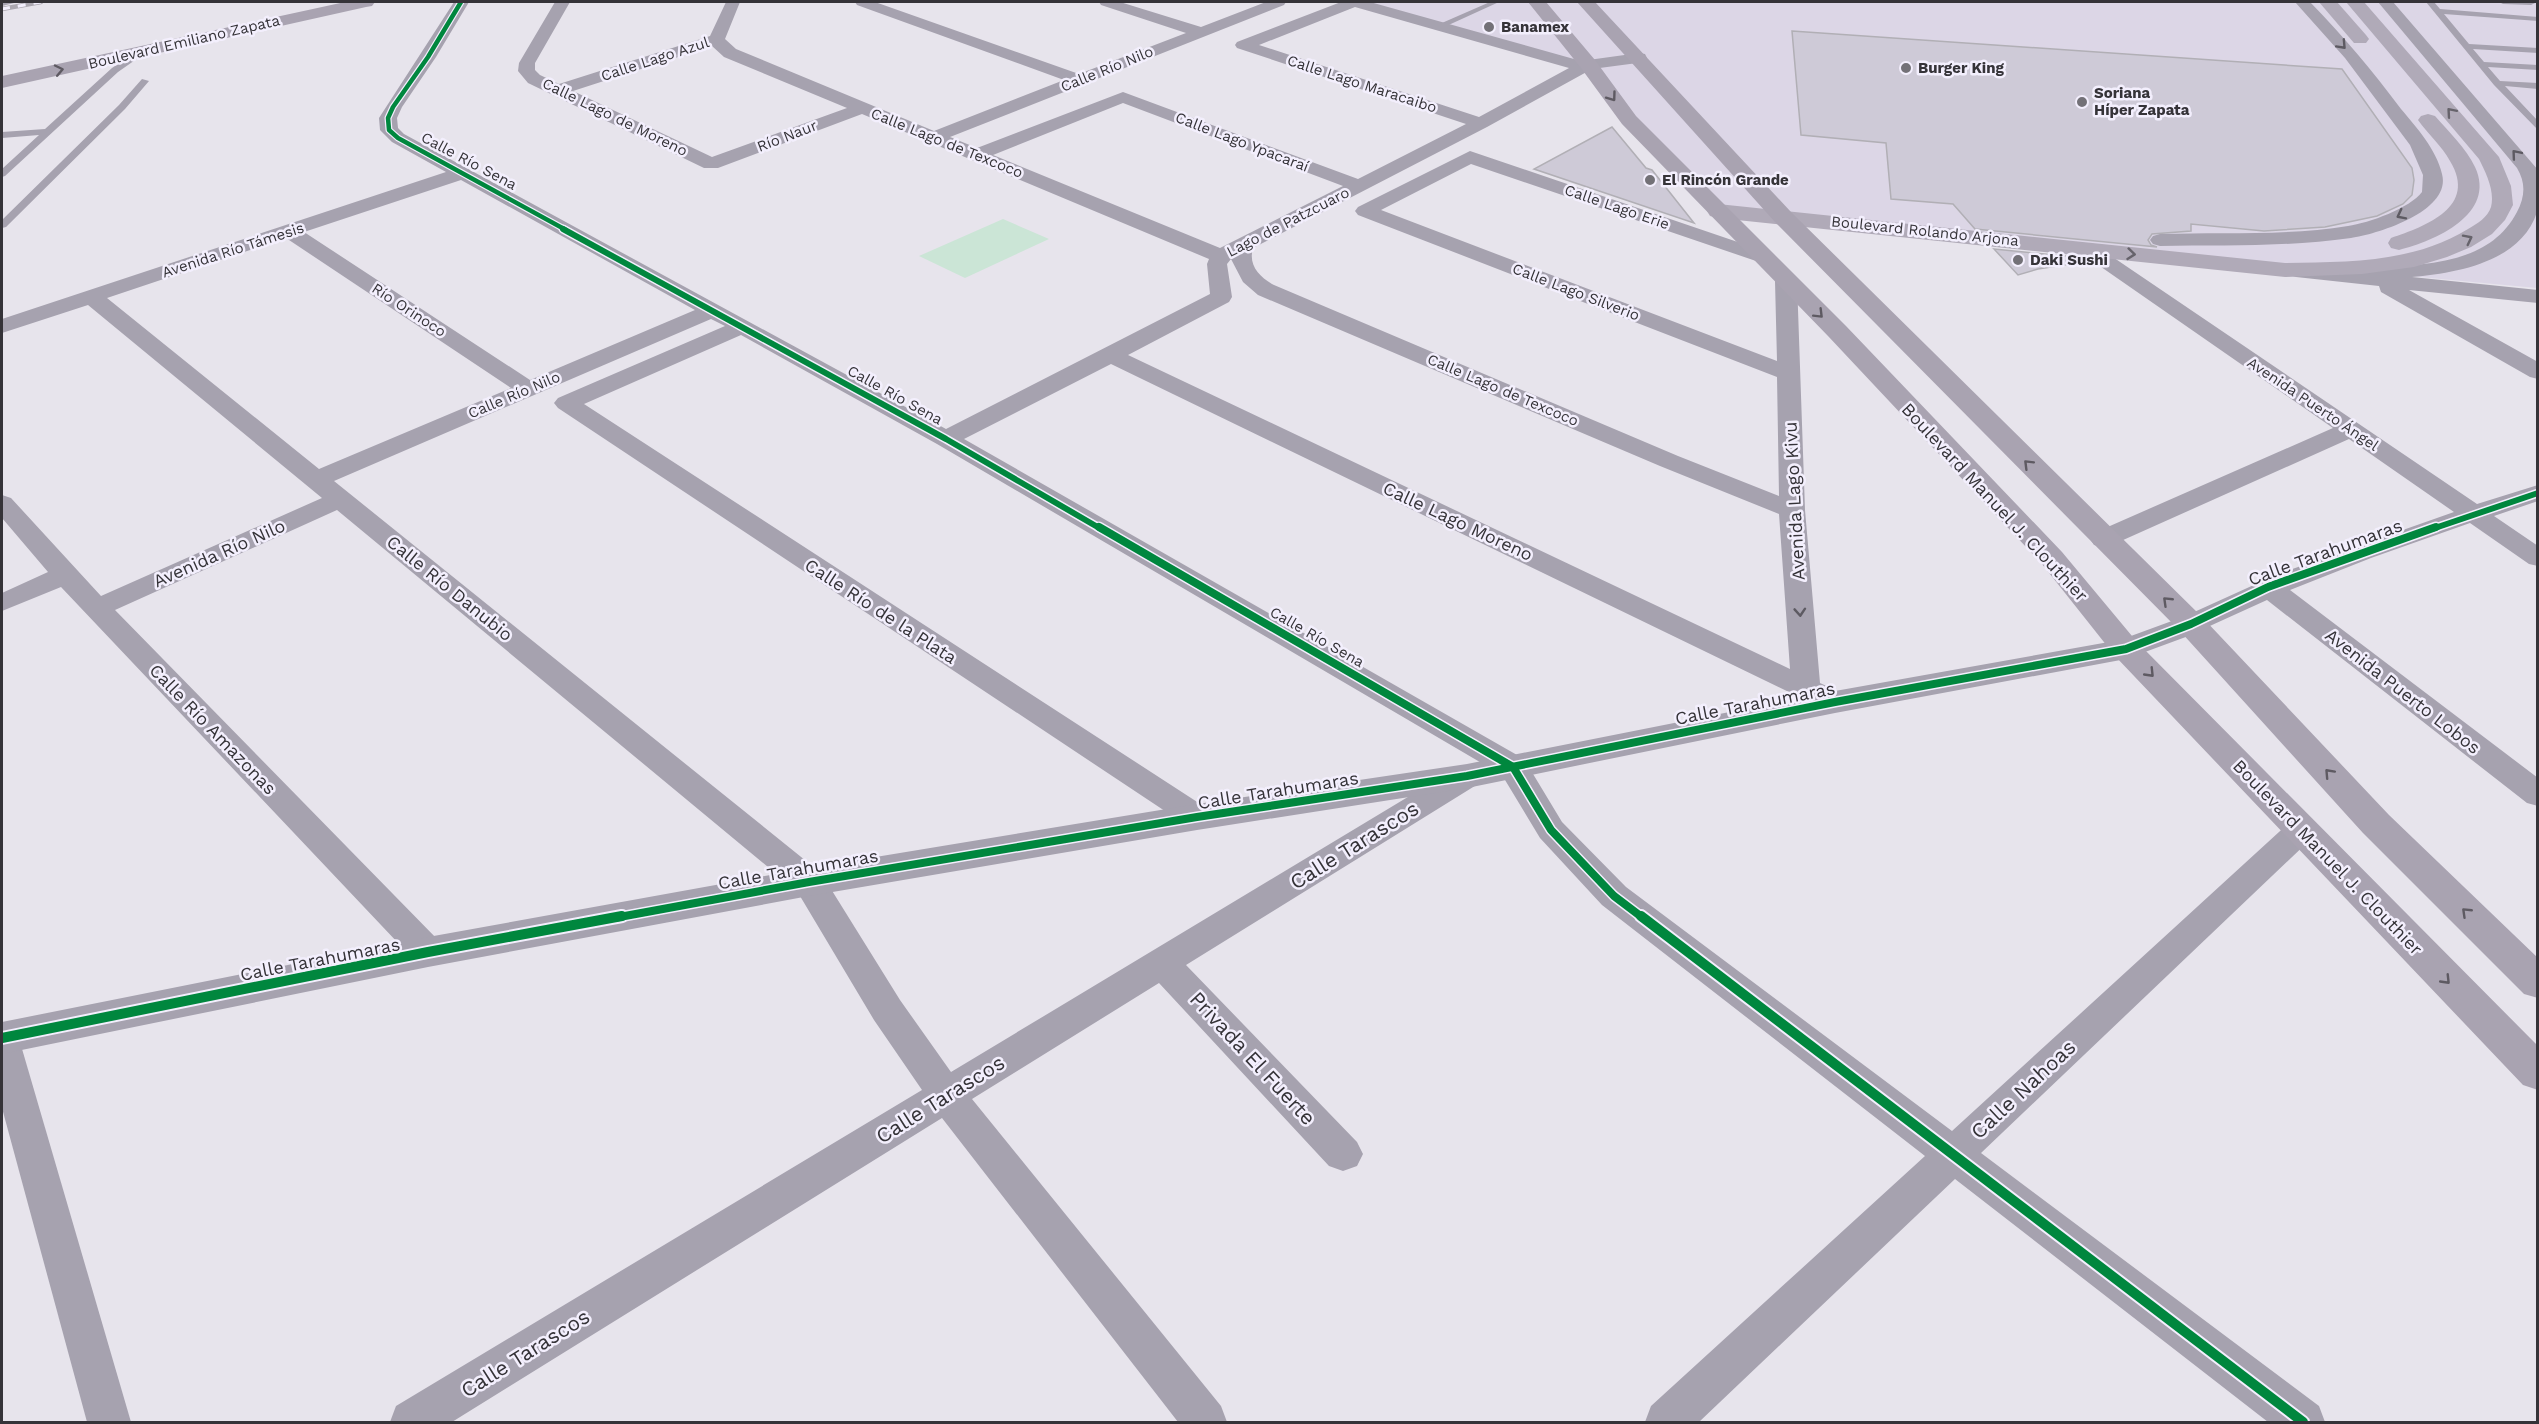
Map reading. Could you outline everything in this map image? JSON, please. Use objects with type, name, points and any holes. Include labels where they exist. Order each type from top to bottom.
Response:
[{"type":"main road","name":"Boulevard Emiliano Zapata","points":[[2,68],[307,2]]},
{"type":"main road","name":"Boulevard Emiliano Zapata","points":[[2,82],[366,2]]},
{"type":"main road","name":"Boulevard Manuel J. Clouthier","points":[[1537,2],[1629,120],[1710,201],[2052,558],[2126,649],[2538,1073]]},
{"type":"main road","points":[[1586,2],[1783,217],[2103,539],[2191,624],[2376,824],[2538,983]]},
{"type":"main road","points":[[2328,2],[2388,73]]},
{"type":"main road","name":"Boulevard Rolando Arjona","points":[[1710,201],[1783,217],[2285,270],[2399,262],[2437,253],[2473,237],[2497,219],[2503,204],[2500,182],[2489,157],[2355,2]]},
{"type":"main road","name":"Boulevard Rolando Arjona","points":[[1710,201],[1763,196],[2160,240],[2304,251],[2353,251],[2400,243],[2429,233],[2460,211],[2467,199],[2469,184],[2466,170],[2456,153],[2418,108]]},
{"type":"street","name":"Calle Río Sena","points":[[461,2],[428,57],[393,107],[388,118],[389,130],[398,138],[946,439],[1513,767]]},
{"type":"street","name":"Calle Lago de Moreno","points":[[562,2],[527,63],[526,70],[534,79],[711,164]]},
{"type":"street","points":[[717,39],[733,2]]},
{"type":"street","points":[[862,2],[1079,80]]},
{"type":"street","points":[[1106,2],[1200,32]]},
{"type":"street","name":"Calle Río Nilo","points":[[934,137],[1279,2]]},
{"type":"street","points":[[1354,2],[1586,65]]},
{"type":"street","name":"Calle Lago Maracaibo","points":[[1354,2],[1244,45],[1480,123]]},
{"type":"street","points":[[2160,240],[2290,237],[2352,232],[2398,217],[2426,200],[2432,192],[2433,175],[2419,144],[2351,54],[2302,2]]},
{"type":"street","points":[[2373,279],[2371,275],[2373,274],[2454,264],[2493,250],[2513,234],[2535,195],[2533,175],[2385,2]]},
{"type":"street","name":"Calle Lago Azul","points":[[559,90],[717,39]]},
{"type":"street","name":"Calle Lago de Texcoco","points":[[717,39],[720,46],[730,52],[1221,256]]},
{"type":"street","name":"Lago de Patzcuaro","points":[[1221,297],[1217,264],[1221,256],[1360,186],[1586,65],[1639,58]]},
{"type":"street","name":"Calle Río Nilo","points":[[977,155],[1123,97]]},
{"type":"street","name":"Calle Lago Ypacaraí","points":[[1123,97],[1360,186]]},
{"type":"street","name":"Río Naur","points":[[711,164],[862,108]]},
{"type":"street","name":"Lago de Patzcuaro","points":[[1365,211],[1470,157]]},
{"type":"street","name":"Calle Lago Erie","points":[[1470,157],[1763,256]]},
{"type":"street","name":"Avenida Río Támesis","points":[[2,327],[463,173]]},
{"type":"street","name":"Calle Lago Silverio","points":[[1365,211],[1788,373]]},
{"type":"street","name":"Río Orinoco","points":[[290,232],[528,389]]},
{"type":"street","points":[[946,439],[1221,297],[1249,276],[1241,260],[1244,244]]},
{"type":"street","name":"Avenida Puerto Ángel","points":[[2088,249],[2538,558]]},
{"type":"street","points":[[2285,270],[2538,297]]},
{"type":"street","name":"Calle Lago de Texcoco","points":[[1249,276],[1257,286],[1266,290],[1669,461],[1792,510]]},
{"type":"street","points":[[2373,279],[2405,294],[2538,372]]},
{"type":"street","name":"Avenida Lago Kivu","points":[[1786,281],[1792,510],[1821,694]]},
{"type":"street","name":"Calle Río Danubio","points":[[91,296],[809,882],[886,1010],[946,1095],[1205,1422]]},
{"type":"street","name":"Calle Río Nilo","points":[[315,480],[713,310]]},
{"type":"street","name":"Calle Río Nilo","points":[[566,403],[744,326]]},
{"type":"street","name":"Calle Lago Moreno","points":[[1110,355],[1821,694]]},
{"type":"street","name":"Calle Río de la Plata","points":[[566,403],[1197,817]]},
{"type":"street","points":[[2103,539],[2350,430]]},
{"type":"street","name":"Calle Tarahumaras","points":[[2,1040],[428,952],[809,882],[1197,817],[1467,776],[1821,694],[2126,649],[2191,624],[2268,587],[2472,514],[2538,494]]},
{"type":"street","name":"Avenida Río Nilo","points":[[97,608],[341,499]]},
{"type":"street","name":"Calle Río Amazonas","points":[[2,503],[65,575],[428,952]]},
{"type":"street","points":[[2,603],[65,575]]},
{"type":"street","name":"Avenida Puerto Lobos","points":[[2268,587],[2538,795]]},
{"type":"street","points":[[1513,767],[1551,830],[1614,896],[2303,1422]]},
{"type":"street","name":"Calle Tarascos","points":[[412,1422],[1467,776]]},
{"type":"street","name":"Calle Nahoas","points":[[1667,1422],[2301,830]]},
{"type":"street","name":"Privada El Fuerte","points":[[1162,963],[1343,1154]]},
{"type":"street","points":[[2,1040],[109,1422]]},
{"type":"lane","points":[[2,4],[14,2]]},
{"type":"lane","points":[[1439,26],[1495,2]]},
{"type":"lane","points":[[2430,2],[2497,83],[2523,105],[2538,127]]},
{"type":"lane","points":[[2503,2],[2531,3]]},
{"type":"lane","points":[[2437,11],[2538,19]]},
{"type":"lane","points":[[2465,46],[2538,51]]},
{"type":"lane","points":[[2,174],[115,70],[144,51]]},
{"type":"lane","points":[[2481,64],[2538,68]]},
{"type":"lane","points":[[2,225],[122,107],[145,81]]},
{"type":"lane","points":[[2497,83],[2538,86]]},
{"type":"lane","points":[[2,135],[48,132]]},
{"type":"shaded area","points":[[1357,2],[2537,2],[2537,288],[1718,211],[1593,70]]},
{"type":"green space","points":[[1003,219],[1049,239],[965,278],[919,256]]},
{"type":"building","name":"Soriana Híper Zapata","points":[[1792,31],[2342,69],[2412,168],[2414,180],[2412,195],[2403,204],[2377,216],[2325,227],[2264,231],[2191,224],[2191,231],[2152,234],[2148,240],[2151,245],[2157,247],[1975,229],[1953,204],[1891,199],[1886,143],[1801,135]]},
{"type":"building","points":[[1612,127],[1646,168],[1652,170],[1694,223],[1534,169]]},
{"type":"building","points":[[1994,249],[2085,258],[2089,261],[2038,269],[2018,275]]},
{"type":"railway","points":[[2,9],[41,2]]},
{"type":"cycle path","points":[[461,2],[428,57],[393,107],[388,118],[389,130],[398,138],[946,439],[1513,767],[1551,830],[1614,896],[2303,1422]]},
{"type":"cycle path","points":[[2,1038],[428,952],[809,882],[1197,817],[1467,776],[1835,702],[2126,649],[2191,624],[2268,587],[2538,493]]},
{"type":"place","name":"Banamex","points":[[1489,27]]},
{"type":"place","name":"Burger King","points":[[1906,68]]},
{"type":"place","name":"Soriana Híper Zapata","points":[[2082,102]]},
{"type":"place","name":"El Rincón Grande","points":[[1650,180]]},
{"type":"place","name":"Daki Sushi","points":[[2018,260]]}]
